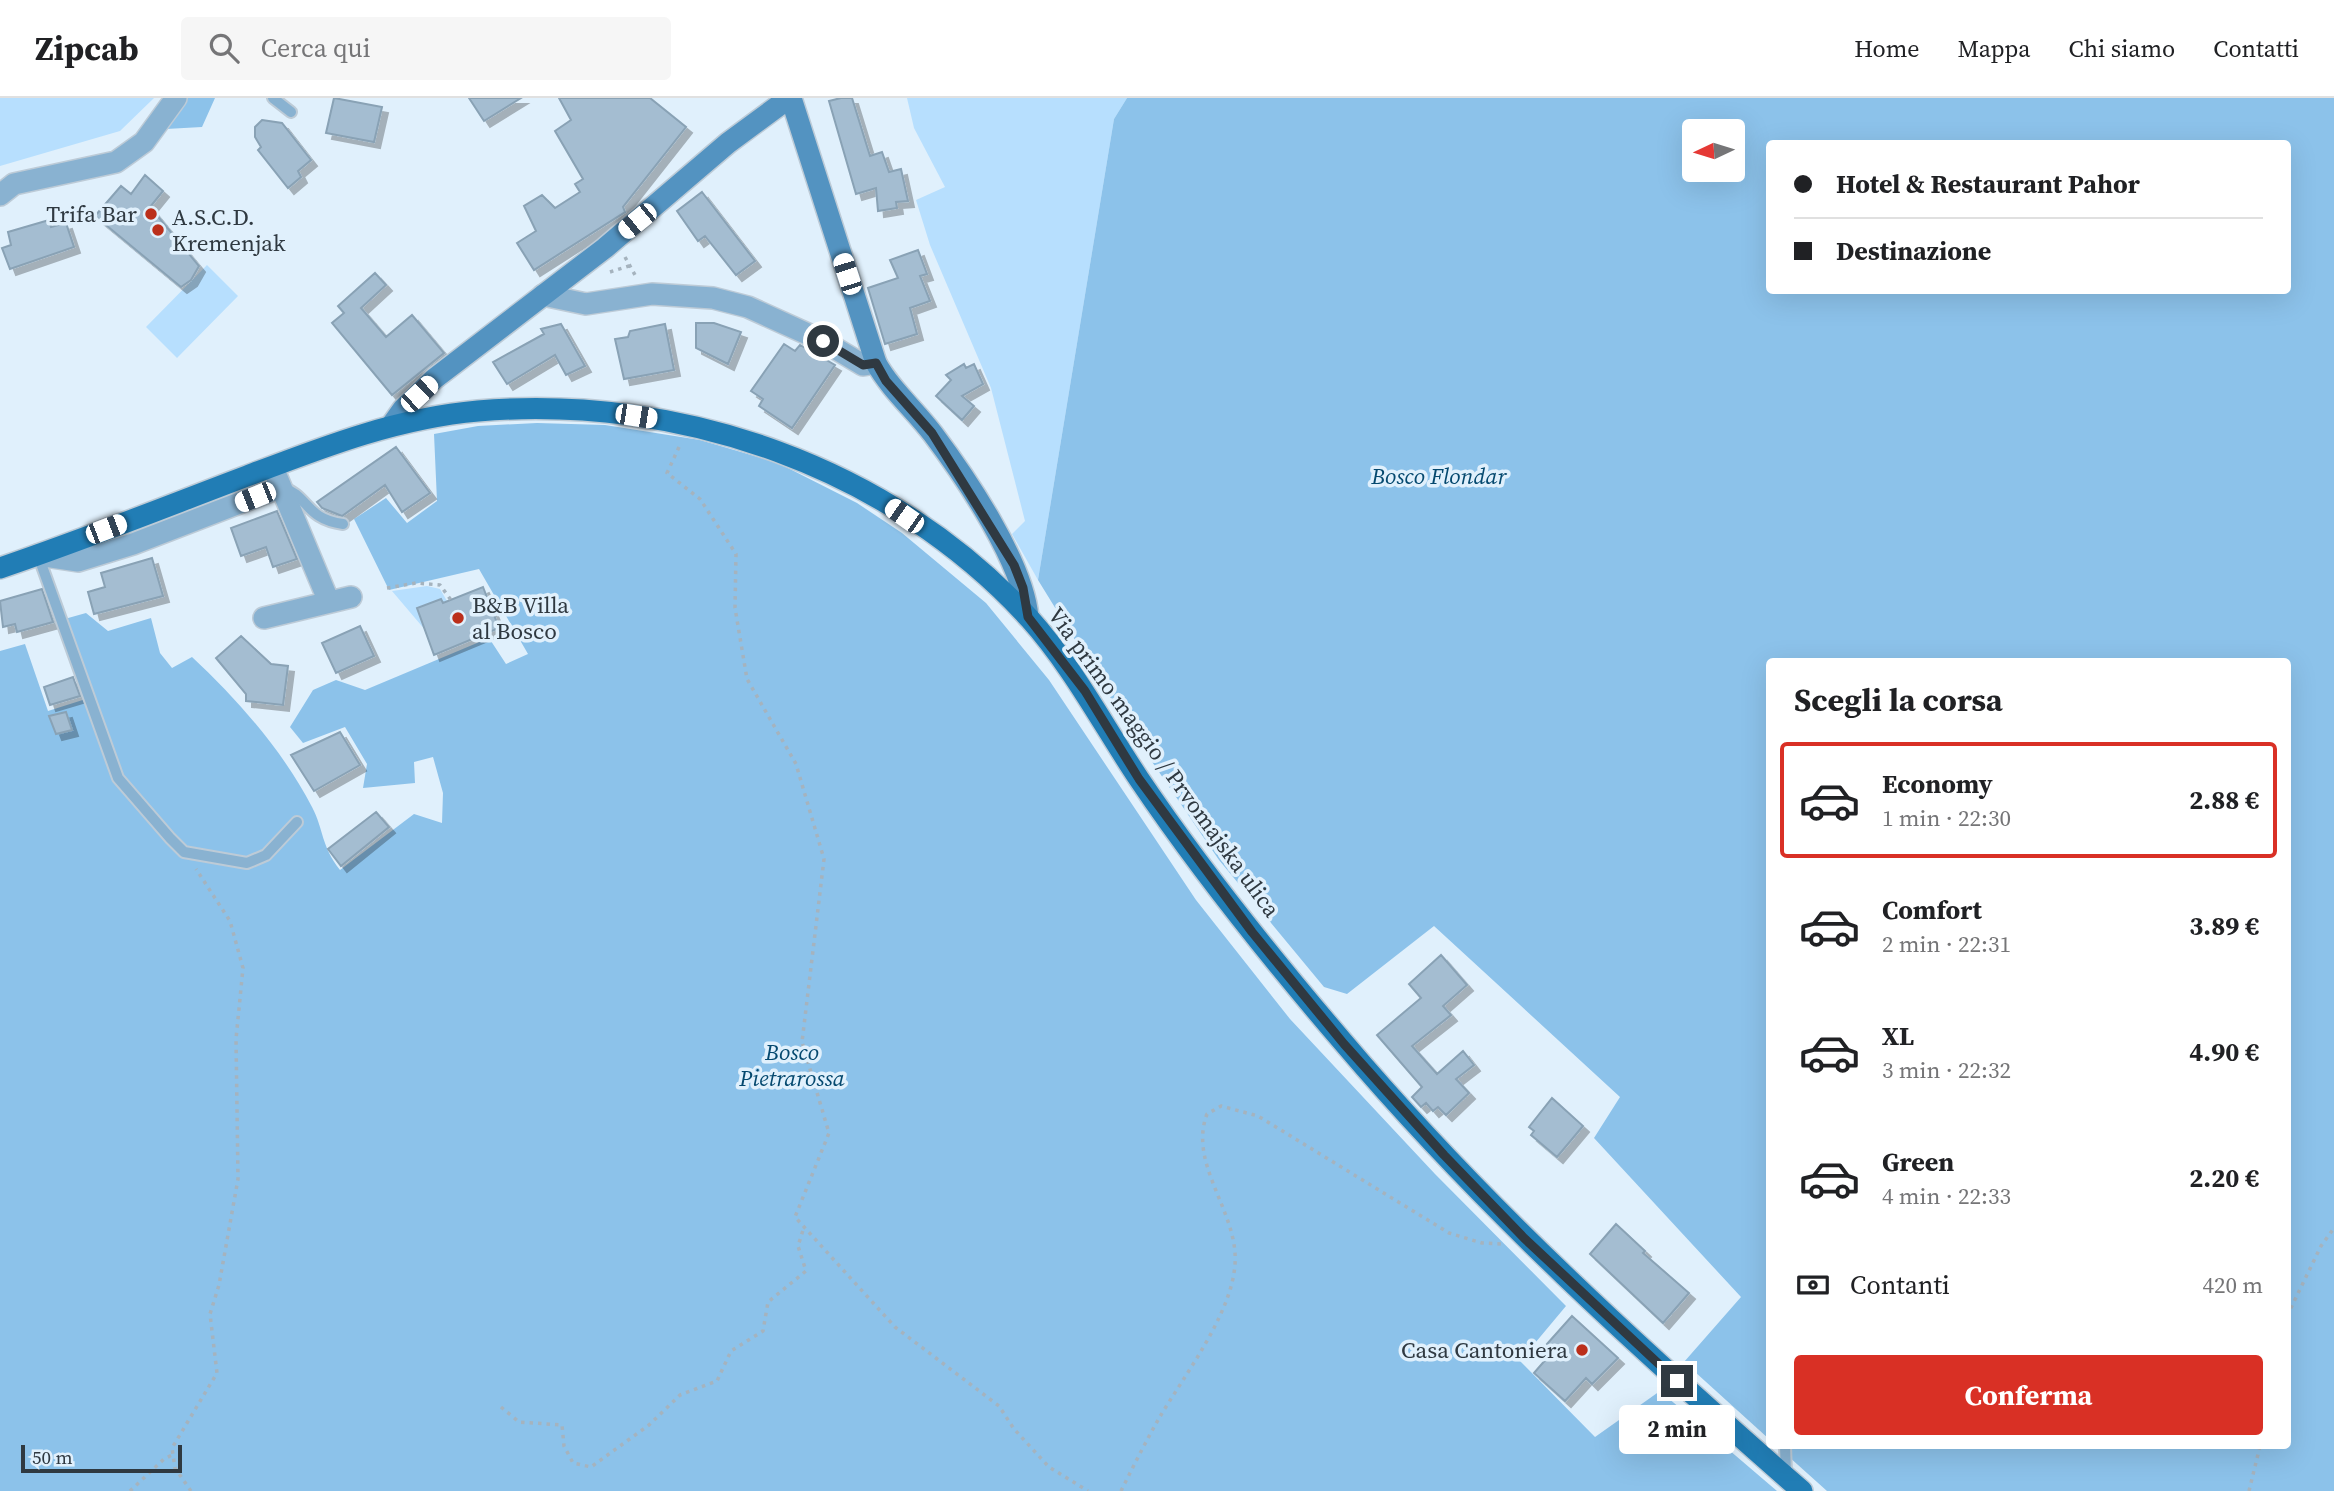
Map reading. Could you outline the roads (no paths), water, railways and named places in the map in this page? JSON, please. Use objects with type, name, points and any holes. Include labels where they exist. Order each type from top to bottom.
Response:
[{"type":"main road","points":[[393,424],[403,409],[435,379],[618,237],[728,143],[790,98],[876,363],[886,381],[932,433],[966,484],[1014,565],[1023,588],[1028,617]]},
{"type":"main road","name":"Via primo maggio / Prvomajska ulica","points":[[0,568],[393,424],[481,411],[610,412],[689,424],[717,430],[807,462],[886,503],[958,554],[1028,617],[1079,682],[1139,779],[1252,932],[1344,1044],[1444,1155],[1524,1238],[1677,1381],[1794,1484]]},
{"type":"street","points":[[0,195],[14,184],[116,162],[144,142],[176,98]]},
{"type":"street","points":[[543,295],[586,304],[652,295],[713,299],[748,307],[823,341],[863,365],[876,363]]},
{"type":"street","points":[[272,467],[330,602]]},
{"type":"street","points":[[38,555],[78,561],[134,544],[281,487]]},
{"type":"street","points":[[264,618],[351,597]]},
{"type":"lane","points":[[273,98],[291,112]]},
{"type":"lane","points":[[281,487],[293,490],[308,509],[325,522],[344,524]]},
{"type":"lane","points":[[38,555],[118,778],[184,852],[247,863],[267,855],[297,822]]},
{"type":"lane","points":[[1786,1449],[1794,1484]]},
{"type":"place","name":"Trifa Bar","points":[[151,214]]},
{"type":"place","name":"A.S.C.D. Kremenjak","points":[[158,230]]},
{"type":"place","name":"B&B Villa al Bosco","points":[[458,618]]},
{"type":"place","name":"Casa Cantoniera","points":[[1582,1350]]},
{"type":"park label","name":"Bosco Flondar","points":[[1439,476]]},
{"type":"park label","name":"Bosco Pietrarossa","points":[[792,1065]]}]
